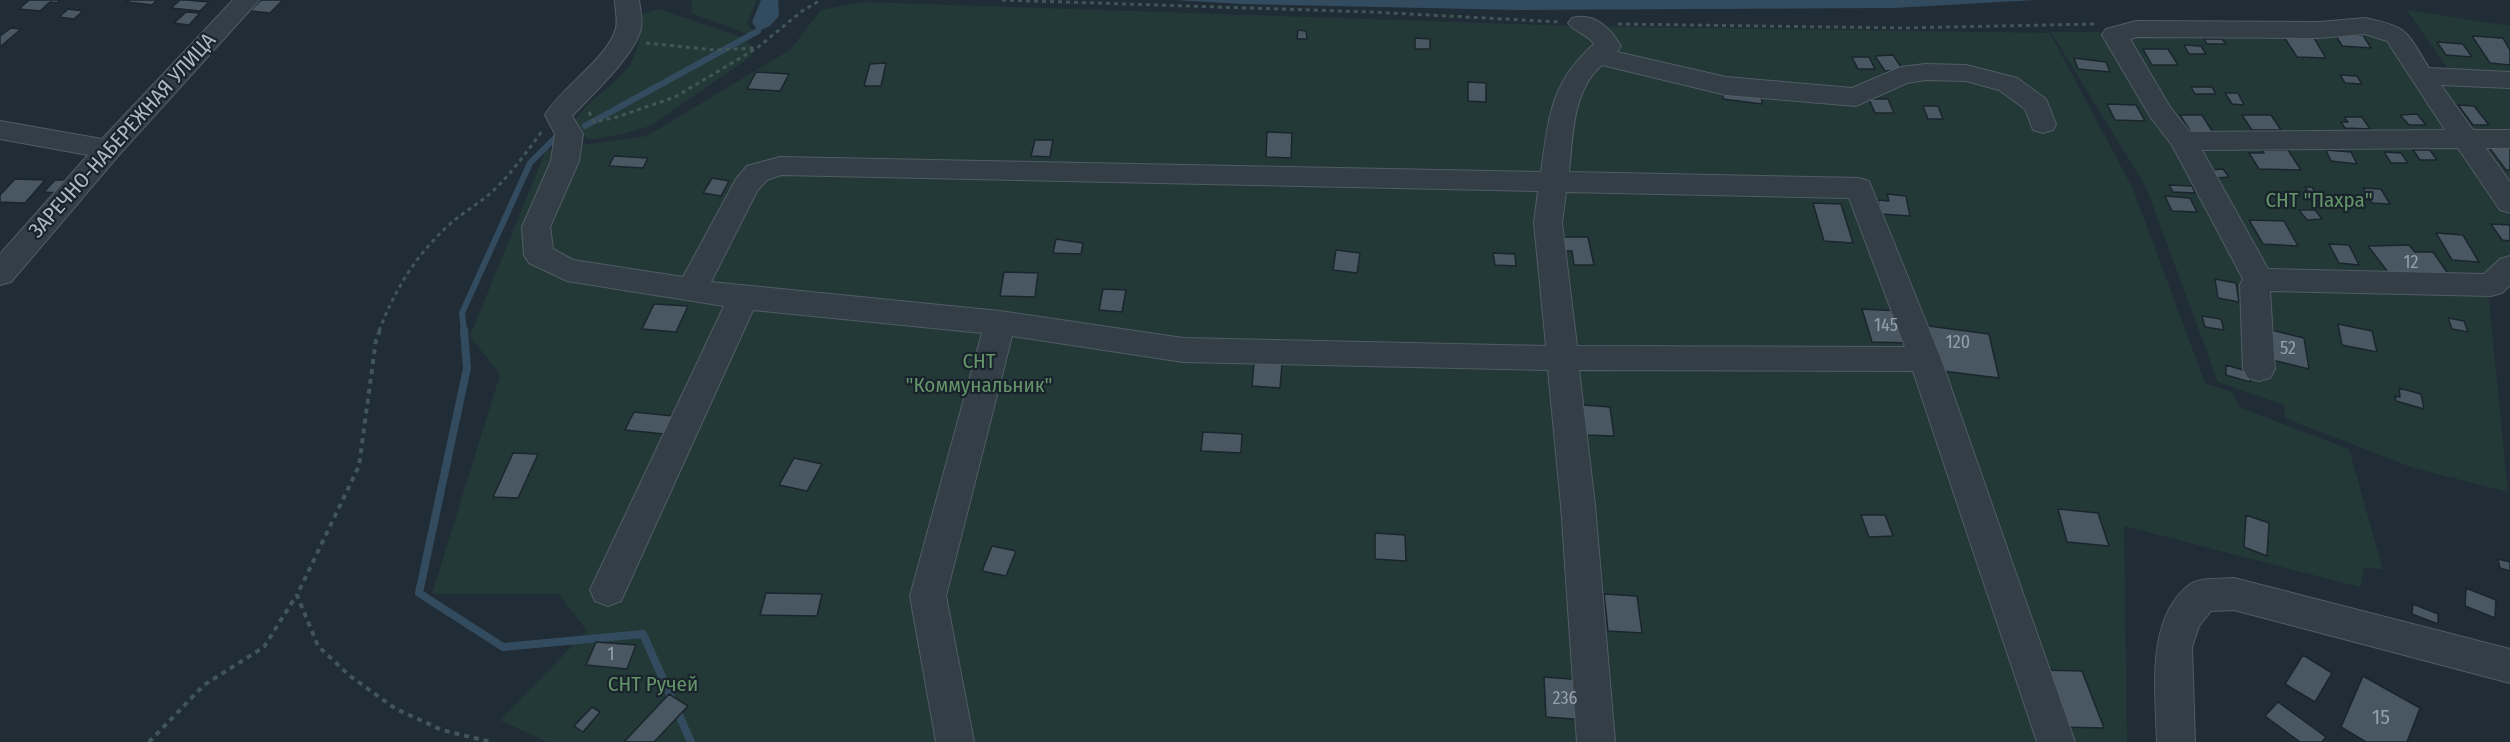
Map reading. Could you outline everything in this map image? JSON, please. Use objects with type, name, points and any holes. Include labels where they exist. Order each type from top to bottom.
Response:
[{"type":"street","name":"ЗАРЕЧНО-НАБЕРЕЖНАЯ УЛИЦА","points":[[0,274],[108,149],[247,0]]},
{"type":"street","points":[[627,0],[629,26],[627,35],[610,59],[558,115],[569,134],[565,161],[536,227],[539,255],[567,270],[743,298],[1000,323],[1183,350],[1563,358],[1925,359]]},
{"type":"street","points":[[1581,23],[1601,34],[1608,46],[1585,66],[1570,91],[1563,110],[1548,223],[1563,358],[1596,742]]},
{"type":"street","points":[[2259,280],[2184,141],[2160,112],[2115,35],[2136,29],[2319,30],[2365,27],[2385,30],[2396,36],[2510,204]]},
{"type":"street","points":[[1596,55],[1726,86],[1856,97],[1901,75],[1925,72],[1966,73],[2008,84],[2037,105],[2043,124]]},
{"type":"street","points":[[2429,76],[2510,80]]},
{"type":"street","points":[[0,130],[108,149]]},
{"type":"street","points":[[2184,141],[2510,139]]},
{"type":"street","points":[[692,290],[746,186],[757,173],[780,166],[1859,188],[1925,359],[2056,742]]},
{"type":"street","points":[[2259,280],[2491,285],[2510,267]]},
{"type":"street","points":[[2259,280],[2255,285],[2259,369]]},
{"type":"street","points":[[608,590],[743,298]]},
{"type":"street","points":[[956,742],[927,596],[1000,323]]},
{"type":"street","points":[[2176,742],[2174,647],[2184,618],[2202,596],[2234,594],[2510,666]]},
{"type":"path","points":[[588,111],[594,122],[617,117],[675,97],[757,48],[802,11],[821,0]]},
{"type":"path","points":[[1002,0],[1372,12],[1581,23],[1904,28],[2104,24]]},
{"type":"path","points":[[627,35],[646,43],[716,50],[757,48]]},
{"type":"path","points":[[149,742],[204,685],[264,647],[297,595],[359,466],[376,340],[391,299],[413,263],[450,224],[491,193],[507,177],[543,130],[558,115]]},
{"type":"path","points":[[297,595],[318,646],[350,676],[396,709],[423,722],[442,730],[491,742]]},
{"type":"green space","points":[[692,0],[757,0],[747,23],[753,31],[748,34],[691,13]]},
{"type":"green space","name":"СНТ \"Коммунальник\"","points":[[862,2],[1574,26],[2050,33],[2133,189],[2205,383],[2231,392],[2241,408],[2349,449],[2383,570],[2364,567],[2360,587],[2124,526],[2127,742],[547,742],[500,720],[587,631],[559,594],[432,594],[500,375],[470,336],[546,150],[647,136],[790,50],[821,10]]},
{"type":"green space","points":[[659,9],[738,36],[754,47],[750,57],[650,126],[589,140],[573,125],[591,101],[630,65],[638,44],[643,14]]},
{"type":"green space","name":"СНТ \"Пахра\"","points":[[2407,10],[2510,26],[2510,191],[2491,191],[2510,218],[2510,257],[2489,273],[2462,276],[2488,293],[2508,492],[2411,467],[2285,418],[2284,405],[2218,382],[2146,187],[2051,32],[2379,34],[2418,79],[2455,79]]},
{"type":"water","points":[[761,0],[778,0],[779,16],[770,26],[758,31],[752,22]]},
{"type":"water","points":[[1175,0],[2035,0],[1894,8],[1518,10],[1242,4]]},
{"type":"building","points":[[29,0],[60,0],[57,3],[50,2],[40,11],[19,9]]},
{"type":"building","points":[[129,0],[157,0],[152,5],[127,2]]},
{"type":"building","points":[[180,0],[209,2],[200,11],[171,8]]},
{"type":"building","points":[[261,0],[283,0],[270,13],[250,11]]},
{"type":"building","points":[[68,9],[83,11],[74,19],[59,17]]},
{"type":"building","points":[[186,12],[200,13],[189,25],[174,23]]},
{"type":"building","points":[[11,28],[21,29],[0,47],[0,36]]},
{"type":"building","points":[[1298,30],[1306,31],[1307,39],[1297,39]]},
{"type":"building","points":[[2335,34],[2363,35],[2371,48],[2342,46]]},
{"type":"building","points":[[2472,36],[2503,38],[2510,50],[2510,65],[2490,63]]},
{"type":"building","points":[[2284,37],[2314,38],[2326,58],[2297,57]]},
{"type":"building","points":[[1415,38],[1430,39],[1430,49],[1415,49]]},
{"type":"building","points":[[2204,39],[2222,39],[2226,44],[2207,44]]},
{"type":"building","points":[[2437,42],[2463,44],[2472,57],[2446,55]]},
{"type":"building","points":[[2184,45],[2201,46],[2206,54],[2189,54]]},
{"type":"building","points":[[2143,49],[2168,49],[2178,65],[2152,65]]},
{"type":"building","points":[[1893,55],[1903,70],[1885,71],[1875,56]]},
{"type":"building","points":[[1852,57],[1869,57],[1875,69],[1858,69]]},
{"type":"building","points":[[2074,58],[2106,62],[2110,72],[2078,69]]},
{"type":"building","points":[[886,63],[881,86],[864,86],[870,64]]},
{"type":"building","points":[[756,72],[789,74],[780,91],[747,89]]},
{"type":"building","points":[[2340,75],[2357,76],[2362,84],[2345,83]]},
{"type":"building","points":[[1468,82],[1486,83],[1486,102],[1468,101]]},
{"type":"building","points":[[1723,87],[1761,92],[1762,104],[1723,99]]},
{"type":"building","points":[[2191,87],[2212,87],[2216,94],[2195,94]]},
{"type":"building","points":[[2225,93],[2238,93],[2244,105],[2232,104]]},
{"type":"building","points":[[1869,99],[1888,99],[1894,113],[1875,113]]},
{"type":"building","points":[[2107,104],[2136,105],[2145,121],[2115,120]]},
{"type":"building","points":[[2458,105],[2474,106],[2489,125],[2473,125]]},
{"type":"building","points":[[1923,106],[1938,106],[1943,119],[1928,119]]},
{"type":"building","points":[[2417,114],[2426,125],[2409,125],[2400,115]]},
{"type":"building","points":[[2180,115],[2202,115],[2214,134],[2192,134]]},
{"type":"building","points":[[2242,115],[2271,115],[2281,130],[2252,130]]},
{"type":"building","points":[[2344,117],[2362,117],[2370,129],[2345,128],[2341,122],[2348,122]]},
{"type":"building","points":[[1267,132],[1292,133],[1291,158],[1266,157]]},
{"type":"building","points":[[1035,140],[1053,140],[1050,157],[1031,156]]},
{"type":"building","points":[[2488,146],[2510,147],[2510,170],[2506,170]]},
{"type":"building","points":[[2262,150],[2288,150],[2301,170],[2259,169],[2249,153],[2264,153]]},
{"type":"building","points":[[2326,150],[2351,152],[2357,164],[2331,161]]},
{"type":"building","points":[[2413,150],[2430,150],[2437,160],[2420,160]]},
{"type":"building","points":[[2384,152],[2401,153],[2408,163],[2391,163]]},
{"type":"building","points":[[614,156],[648,158],[643,168],[609,166]]},
{"type":"building","points":[[2223,169],[2229,177],[2216,178],[2211,170]]},
{"type":"building","points":[[712,178],[729,181],[721,196],[703,193]]},
{"type":"building","points":[[15,179],[45,180],[25,203],[0,202],[0,195]]},
{"type":"building","points":[[55,180],[70,180],[59,193],[44,192]]},
{"type":"building","points":[[2169,185],[2192,186],[2195,193],[2173,192]]},
{"type":"building","points":[[2305,187],[2312,187],[2320,200],[2313,200]]},
{"type":"building","points":[[2363,188],[2381,189],[2390,204],[2372,203]]},
{"type":"building","points":[[1887,194],[1906,196],[1910,216],[1881,214],[1878,200],[1889,201]]},
{"type":"building","points":[[2165,196],[2190,198],[2197,212],[2172,211]]},
{"type":"building","points":[[1813,203],[1841,204],[1853,243],[1824,241]]},
{"type":"building","points":[[2299,210],[2315,210],[2322,219],[2307,220]]},
{"type":"building","points":[[2249,220],[2284,221],[2298,246],[2263,244]]},
{"type":"building","points":[[2491,224],[2510,225],[2510,241],[2502,240]]},
{"type":"building","points":[[2436,233],[2463,235],[2479,262],[2452,260]]},
{"type":"building","points":[[1561,237],[1588,237],[1594,265],[1574,265],[1572,251],[1564,251]]},
{"type":"building","points":[[1056,239],[1083,243],[1081,254],[1053,253]]},
{"type":"building","points":[[2329,244],[2349,245],[2359,265],[2339,263]]},
{"type":"building","points":[[2409,245],[2415,252],[2433,252],[2449,275],[2391,276],[2368,246]]},
{"type":"building","points":[[1336,250],[1360,253],[1357,273],[1333,270]]},
{"type":"building","points":[[1493,253],[1515,254],[1516,266],[1495,265]]},
{"type":"building","points":[[1004,272],[1038,273],[1035,297],[1000,296]]},
{"type":"building","points":[[2215,279],[2236,283],[2239,302],[2218,298]]},
{"type":"building","points":[[1103,289],[1126,290],[1122,312],[1099,310]]},
{"type":"building","points":[[654,304],[688,306],[676,332],[642,329]]},
{"type":"building","points":[[1862,309],[1900,311],[1911,343],[1872,342]]},
{"type":"building","points":[[2202,316],[2221,319],[2224,330],[2205,327]]},
{"type":"building","points":[[2448,318],[2464,321],[2468,332],[2452,329]]},
{"type":"building","points":[[2338,324],[2372,331],[2377,352],[2342,345]]},
{"type":"building","points":[[1921,325],[1989,334],[1999,378],[1942,371]]},
{"type":"building","points":[[2267,329],[2304,338],[2309,369],[2272,360]]},
{"type":"building","points":[[1254,362],[1282,364],[1280,388],[1252,386]]},
{"type":"building","points":[[2226,365],[2250,372],[2250,382],[2226,375]]},
{"type":"building","points":[[2399,388],[2421,394],[2424,409],[2396,401],[2395,396],[2400,397]]},
{"type":"building","points":[[1583,405],[1610,407],[1614,436],[1586,435]]},
{"type":"building","points":[[634,412],[673,416],[664,434],[625,430]]},
{"type":"building","points":[[1203,432],[1242,434],[1241,453],[1201,451]]},
{"type":"building","points":[[513,453],[538,454],[518,498],[493,497]]},
{"type":"building","points":[[794,458],[822,464],[807,491],[779,485]]},
{"type":"building","points":[[2058,509],[2098,513],[2109,546],[2067,542]]},
{"type":"building","points":[[1861,515],[1885,515],[1893,536],[1869,537]]},
{"type":"building","points":[[2246,515],[2269,523],[2267,556],[2244,547]]},
{"type":"building","points":[[1375,533],[1405,535],[1406,561],[1375,559]]},
{"type":"building","points":[[992,546],[1016,551],[1006,576],[982,571]]},
{"type":"building","points":[[2498,559],[2510,562],[2510,571],[2500,568]]},
{"type":"building","points":[[2466,588],[2496,600],[2495,618],[2465,606]]},
{"type":"building","points":[[766,593],[822,594],[817,616],[760,615]]},
{"type":"building","points":[[1604,594],[1637,596],[1642,633],[1608,631]]},
{"type":"building","points":[[2413,604],[2438,614],[2438,624],[2412,614]]},
{"type":"building","points":[[596,642],[636,645],[627,669],[586,665]]},
{"type":"building","points":[[2303,655],[2332,673],[2315,702],[2285,684]]},
{"type":"building","points":[[2037,670],[2082,671],[2104,728],[2057,727]]},
{"type":"building","points":[[2363,676],[2420,708],[2407,742],[2366,742],[2341,727]]},
{"type":"building","points":[[1544,677],[1584,680],[1587,720],[1546,717]]},
{"type":"building","points":[[669,694],[688,706],[654,742],[624,742]]},
{"type":"building","points":[[2278,702],[2326,737],[2322,742],[2300,742],[2265,716]]},
{"type":"building","points":[[592,707],[600,712],[583,732],[574,726]]},
{"type":"waterway","points":[[585,126],[758,31]]},
{"type":"waterway","points":[[464,331],[462,313],[530,163],[556,137]]},
{"type":"waterway","points":[[464,330],[467,368],[419,593],[503,647],[643,634],[691,742]]},
{"type":"park label","name":"СНТ Ручей","points":[[653,685]]}]
